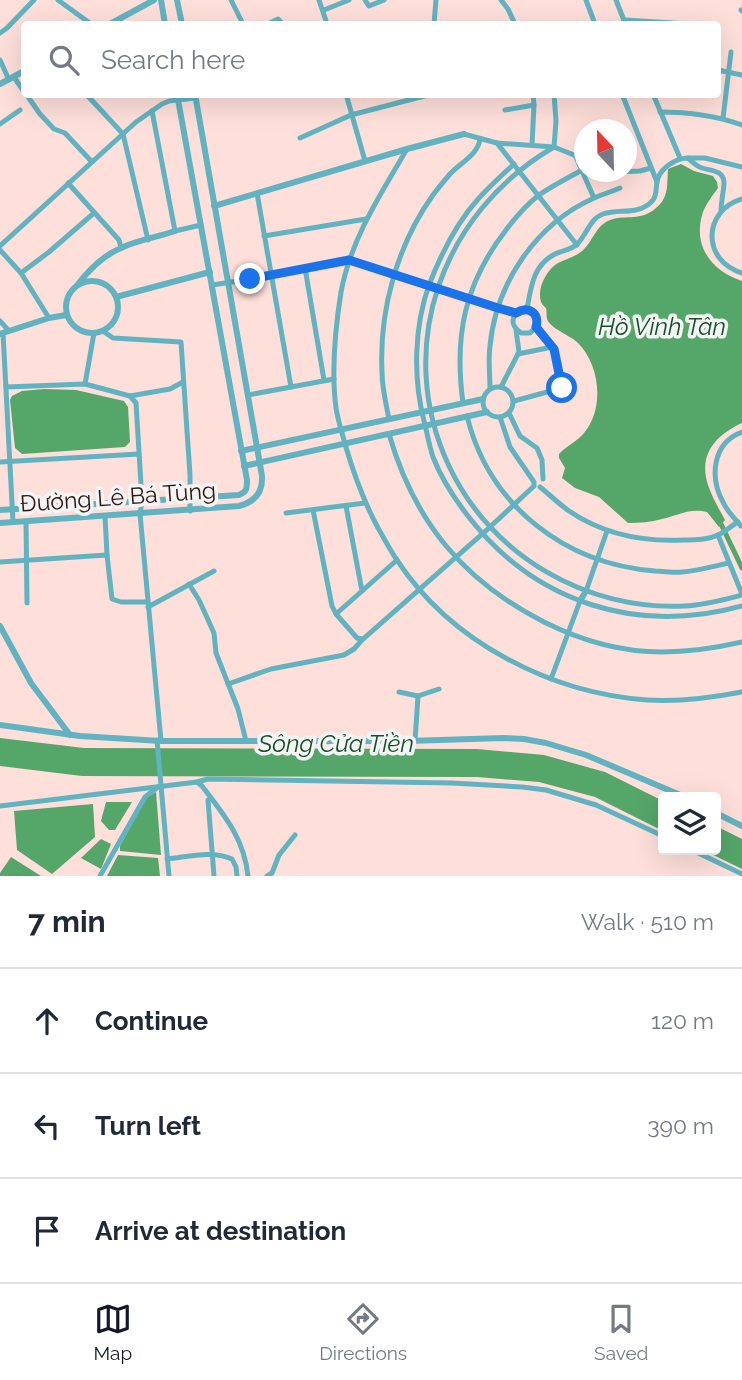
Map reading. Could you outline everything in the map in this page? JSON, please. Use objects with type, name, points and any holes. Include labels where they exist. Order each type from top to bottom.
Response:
[{"type":"street","points":[[0,33],[34,0]]},
{"type":"street","points":[[58,0],[87,21]]},
{"type":"street","points":[[161,0],[164,21]]},
{"type":"street","points":[[177,0],[181,21]]},
{"type":"street","points":[[231,0],[242,21]]},
{"type":"street","points":[[319,0],[326,21]]},
{"type":"street","points":[[324,10],[349,0]]},
{"type":"street","points":[[365,0],[369,6],[384,0]]},
{"type":"street","points":[[434,21],[436,0]]},
{"type":"street","points":[[586,0],[594,21]]},
{"type":"street","points":[[617,0],[625,21]]},
{"type":"street","points":[[115,21],[149,1]]},
{"type":"street","points":[[504,1],[514,21]]},
{"type":"street","points":[[723,118],[731,52]]},
{"type":"street","points":[[0,60],[21,89]]},
{"type":"street","points":[[721,71],[742,75]]},
{"type":"street","points":[[0,85],[21,73]]},
{"type":"street","points":[[29,98],[54,129],[65,132],[92,162]]},
{"type":"street","points":[[90,98],[123,134],[148,240]]},
{"type":"street","points":[[49,318],[0,248],[136,122],[162,104],[177,98],[244,466],[486,412]]},
{"type":"street","points":[[195,98],[260,462]]},
{"type":"street","points":[[347,98],[365,161]]},
{"type":"street","points":[[300,138],[351,115],[417,98]]},
{"type":"street","points":[[532,145],[533,98]]},
{"type":"street","points":[[554,98],[554,147]]},
{"type":"street","points":[[624,98],[657,182]]},
{"type":"street","points":[[655,98],[680,158]]},
{"type":"street","points":[[505,110],[534,105]]},
{"type":"street","points":[[0,124],[20,110]]},
{"type":"street","points":[[152,111],[175,231]]},
{"type":"street","points":[[660,112],[703,114],[742,125]]},
{"type":"street","points":[[214,206],[464,134],[497,144],[554,147],[574,155]]},
{"type":"street","points":[[389,419],[382,373],[382,349],[387,302],[394,275],[405,245],[432,197],[451,173],[477,148],[480,139]]},
{"type":"street","points":[[497,144],[577,245]]},
{"type":"street","points":[[554,147],[519,171],[492,195],[469,224],[451,255],[437,289],[426,348],[426,378],[433,424],[449,467],[490,527],[512,549],[564,582],[623,602],[675,606],[716,602],[742,594],[719,534]]},
{"type":"street","points":[[407,149],[366,219],[349,260],[341,292],[334,358],[337,410],[355,479],[365,503],[397,560],[419,588],[466,632],[493,651],[551,679],[583,690],[648,700],[692,699],[742,692]]},
{"type":"street","points":[[527,309],[534,276],[543,261],[577,245],[594,220],[602,214],[644,208],[653,201],[659,175],[680,158],[705,158],[742,166]]},
{"type":"street","points":[[688,158],[702,168],[718,172],[723,177],[721,211]]},
{"type":"street","points":[[514,164],[479,198],[455,230],[429,286],[419,330],[417,389],[433,456],[453,496],[482,534],[503,555],[552,589],[580,601],[616,612],[676,617],[710,614],[742,606]]},
{"type":"street","points":[[637,171],[651,168]]},
{"type":"street","points":[[463,404],[459,376],[462,327],[468,299],[492,248],[512,221],[538,196],[574,175]]},
{"type":"street","points":[[587,182],[594,198]]},
{"type":"street","points":[[68,183],[119,240],[121,248]]},
{"type":"street","points":[[490,389],[501,387],[510,392],[514,401],[509,413],[495,417],[486,412],[483,399],[490,389],[490,347],[498,308],[516,267],[544,233],[558,221],[594,198],[620,188]]},
{"type":"street","points":[[257,193],[291,387]]},
{"type":"street","points":[[742,199],[729,204],[721,211],[712,231],[714,247],[722,262],[730,269],[742,273]]},
{"type":"street","points":[[20,273],[50,252],[94,213]]},
{"type":"street","points":[[264,236],[366,219]]},
{"type":"street","points":[[76,285],[84,281],[101,282],[108,286],[116,297],[116,319],[103,331],[85,333],[70,323],[65,307],[70,291],[76,285],[95,266],[121,248],[201,225]]},
{"type":"street","points":[[212,285],[349,260],[516,313]]},
{"type":"street","points":[[305,268],[324,380]]},
{"type":"street","points":[[116,297],[209,272]]},
{"type":"street","points":[[501,387],[518,354],[513,321],[516,313],[527,309],[533,312],[538,321],[532,332],[527,334],[516,330]]},
{"type":"street","points":[[4,333],[66,315]]},
{"type":"street","points":[[0,321],[4,333],[6,387],[3,405],[13,522]]},
{"type":"street","points":[[514,401],[562,388],[552,347],[536,327]]},
{"type":"street","points":[[103,331],[113,338],[181,342],[190,511]]},
{"type":"street","points":[[85,384],[94,333]]},
{"type":"street","points":[[518,354],[552,347]]},
{"type":"street","points":[[248,395],[334,379]]},
{"type":"street","points":[[6,387],[85,384],[130,396],[170,389],[184,382]]},
{"type":"street","points":[[130,396],[136,403],[142,501],[140,514],[169,876]]},
{"type":"street","points":[[241,452],[483,399]]},
{"type":"street","points":[[509,413],[520,436],[537,448],[542,460],[543,479]]},
{"type":"street","points":[[467,416],[475,442],[495,482],[513,505],[547,533],[590,557],[632,569],[681,572],[729,563]]},
{"type":"street","points":[[228,684],[271,669],[344,655],[354,649],[533,486],[510,447],[500,417]]},
{"type":"street","points":[[540,487],[568,511],[607,531],[638,539],[705,539],[739,526],[723,503],[715,468],[716,457],[723,445],[742,432]]},
{"type":"street","points":[[389,433],[401,470],[418,507],[442,541],[487,587],[517,608],[568,634],[613,647],[661,652],[712,649],[742,642]]},
{"type":"street","points":[[0,462],[139,454]]},
{"type":"street","name":"Đường Lê Bá Tùng","points":[[0,523],[239,506],[256,497],[262,486],[260,462]]},
{"type":"street","name":"Đường Lê Bá Tùng","points":[[0,510],[239,495],[246,491],[244,466]]},
{"type":"street","points":[[286,513],[365,503]]},
{"type":"street","points":[[346,506],[362,591]]},
{"type":"street","points":[[313,509],[331,602],[336,614],[357,638],[363,639]]},
{"type":"street","points":[[105,516],[113,600],[148,605],[214,571]]},
{"type":"street","points":[[26,521],[27,603]]},
{"type":"street","points":[[551,679],[607,531]]},
{"type":"street","points":[[0,562],[107,555]]},
{"type":"street","points":[[336,614],[397,560]]},
{"type":"street","points":[[189,584],[200,600],[214,633],[216,653],[240,715],[246,741]]},
{"type":"street","points":[[675,606],[676,617]]},
{"type":"street","points":[[0,626],[31,683],[70,735]]},
{"type":"street","points":[[399,692],[418,696],[439,690]]},
{"type":"street","points":[[415,741],[418,696]]},
{"type":"street","points":[[0,725],[159,743],[503,738],[546,743],[586,755],[673,792]]},
{"type":"street","points":[[0,806],[205,779],[438,782],[522,786],[546,790],[596,805],[658,833]]},
{"type":"street","points":[[197,782],[234,830],[246,857],[248,876]]},
{"type":"street","points":[[100,876],[145,797],[161,783]]},
{"type":"street","points":[[208,800],[214,876]]},
{"type":"street","points":[[721,816],[742,826]]},
{"type":"street","points":[[267,876],[272,873],[279,855],[295,835]]},
{"type":"street","points":[[167,859],[224,855],[232,859],[237,876]]},
{"type":"street","points":[[702,855],[742,874]]},
{"type":"water","name":"Hồ Vinh Tân","points":[[681,164],[713,176],[717,182],[718,188],[703,212],[700,224],[702,246],[721,271],[742,281],[742,423],[717,440],[705,464],[708,485],[725,520],[719,527],[707,512],[701,511],[690,511],[654,521],[628,523],[599,497],[575,488],[562,478],[565,468],[559,454],[581,436],[591,423],[597,386],[591,362],[585,351],[549,322],[546,308],[540,299],[541,285],[551,269],[582,251],[605,223],[616,218],[644,215],[660,204],[666,190],[668,169]]},
{"type":"water","points":[[76,390],[124,401],[128,407],[130,442],[125,447],[22,454],[15,448],[10,400],[22,391]]},
{"type":"water","points":[[0,738],[84,748],[477,749],[544,755],[605,772],[658,798],[658,828],[595,797],[539,782],[477,777],[82,776],[0,766]]},
{"type":"water","points":[[156,792],[161,855],[120,851],[120,846],[146,798]]},
{"type":"water","points":[[106,802],[132,802],[115,830],[109,830],[101,821]]},
{"type":"water","points":[[93,804],[95,837],[52,874],[17,850],[14,811]]},
{"type":"water","points":[[721,828],[742,839],[742,869],[713,855],[721,855]]},
{"type":"water","points":[[101,839],[111,844],[101,869],[81,858]]},
{"type":"water","points":[[118,855],[158,858],[160,876],[107,876]]},
{"type":"water","points":[[11,857],[41,876],[0,876]]},
{"type":"waterway","points":[[721,524],[742,568]]},
{"type":"route","points":[[250,279],[349,260],[516,313],[524,309],[530,310],[535,313],[536,327],[554,349],[562,388]]},
{"type":"water label","name":"Sông Cửa Tiền","points":[[336,744]]}]
